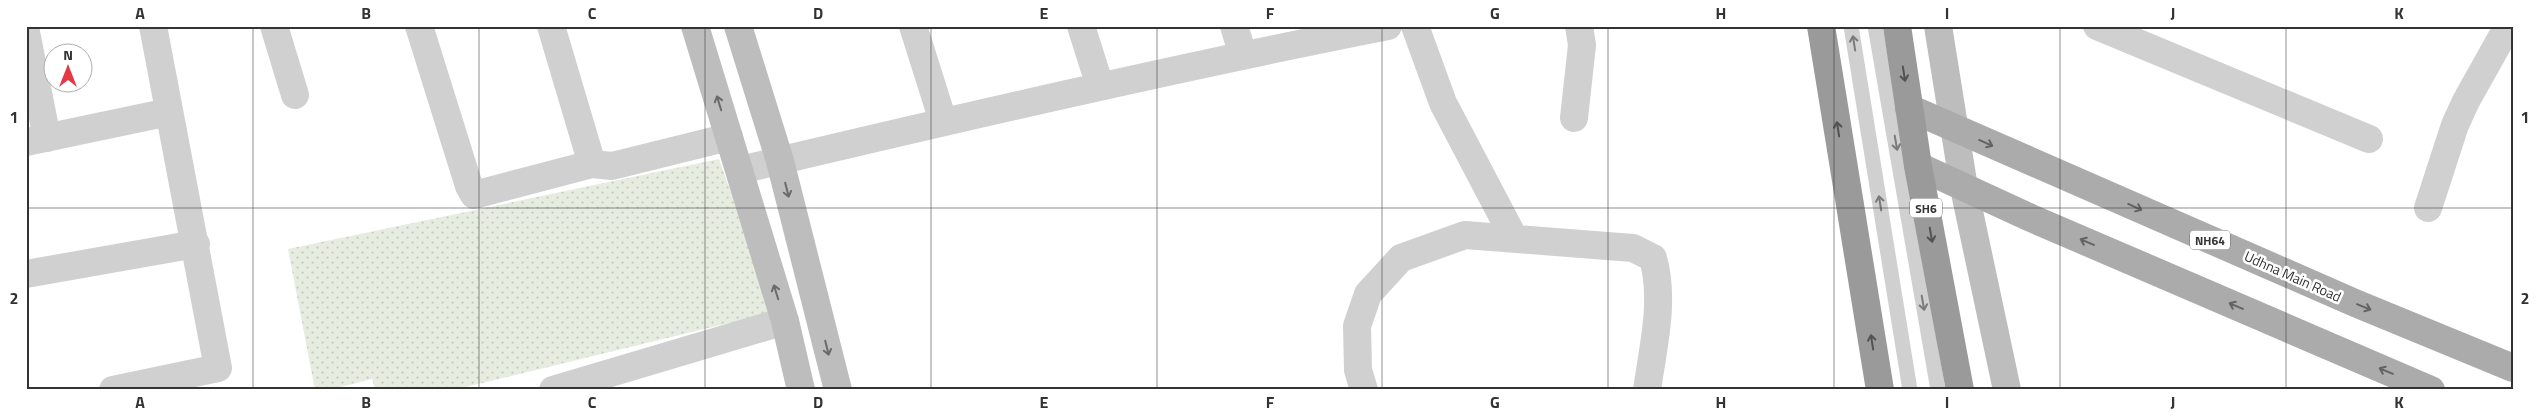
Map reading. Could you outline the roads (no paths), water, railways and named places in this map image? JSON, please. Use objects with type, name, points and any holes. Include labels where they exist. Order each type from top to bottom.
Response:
[{"type":"highway","points":[[1821,26],[1880,390]]},
{"type":"highway","name":"SH6","points":[[1897,26],[1918,166],[1960,390]]},
{"type":"main road","name":"Udhna Main Road","points":[[1909,108],[2355,304],[2513,368]]},
{"type":"main road","points":[[1918,166],[1964,188],[2431,390]]},
{"type":"street","points":[[113,390],[218,368],[196,244],[153,26]]},
{"type":"street","points":[[274,26],[295,95]]},
{"type":"street","points":[[419,26],[469,186],[474,195],[592,164],[612,166],[730,137]]},
{"type":"street","points":[[551,26],[592,164]]},
{"type":"street","points":[[695,26],[785,321],[801,390]]},
{"type":"street","points":[[738,26],[780,161],[838,390]]},
{"type":"street","points":[[913,26],[943,121]]},
{"type":"street","points":[[1081,26],[1100,86]]},
{"type":"street","points":[[1234,26],[1243,55]]},
{"type":"street","points":[[740,170],[943,121],[1100,86],[1388,26]]},
{"type":"street","points":[[1415,26],[1444,103],[1514,238]]},
{"type":"street","points":[[1574,118],[1582,45],[1579,26]]},
{"type":"street","points":[[1938,26],[1964,188],[2007,390]]},
{"type":"street","points":[[2097,26],[2369,139]]},
{"type":"street","points":[[2428,208],[2455,125],[2466,101],[2508,26]]},
{"type":"street","points":[[26,32],[37,140],[169,112]]},
{"type":"street","points":[[1364,390],[1358,370],[1357,326],[1368,294],[1401,258],[1465,235],[1633,248],[1653,258],[1658,279],[1658,304],[1647,390]]},
{"type":"street","points":[[26,274],[196,244]]},
{"type":"street","points":[[553,390],[785,321]]},
{"type":"lane","points":[[1851,26],[1910,390]]},
{"type":"lane","points":[[1876,26],[1938,390]]}]
